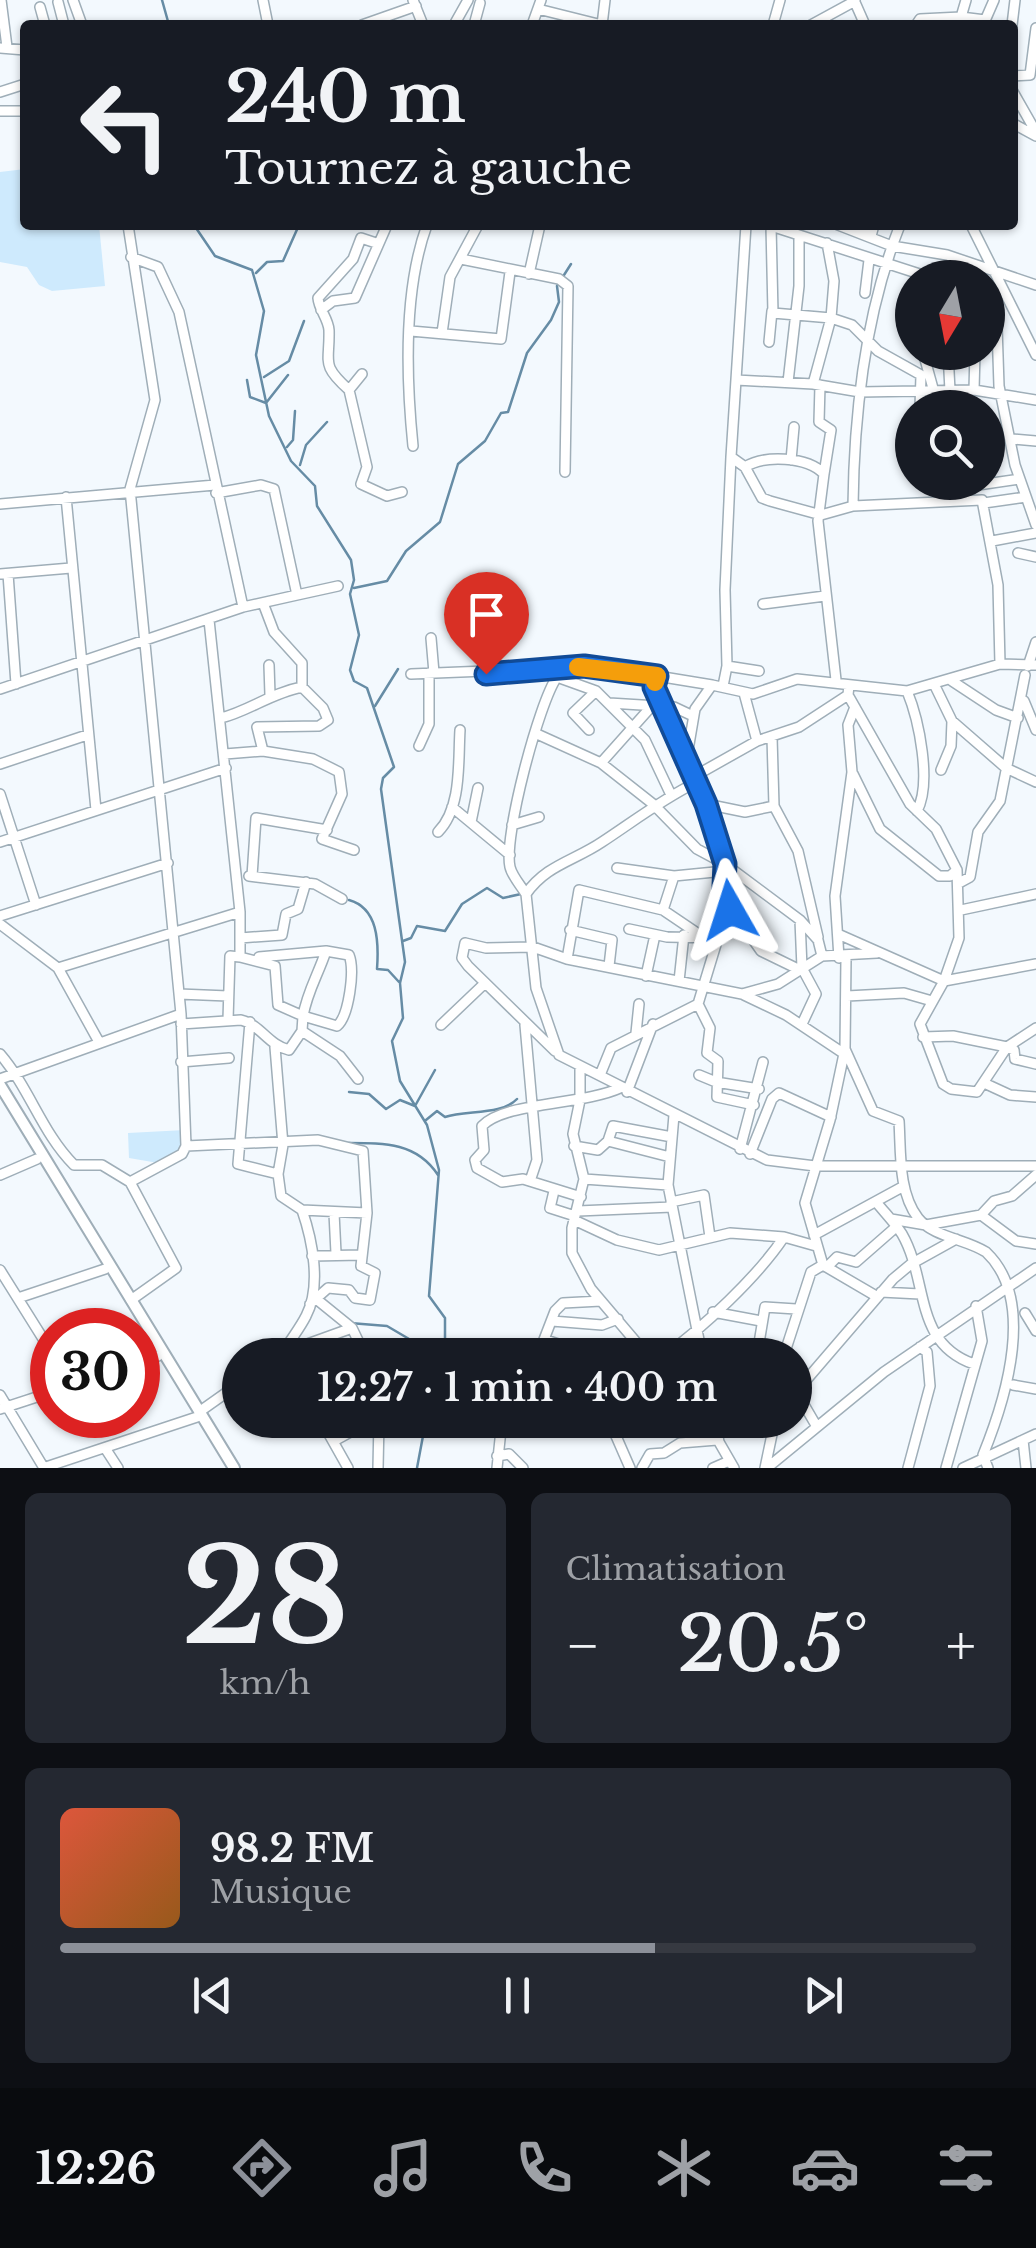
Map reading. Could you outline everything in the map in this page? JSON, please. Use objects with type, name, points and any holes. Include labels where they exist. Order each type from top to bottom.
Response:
[{"type":"street","points":[[1,0],[3,48]]},
{"type":"street","points":[[961,17],[966,0]]},
{"type":"street","points":[[821,20],[854,1]]},
{"type":"street","points":[[374,20],[415,2]]},
{"type":"street","points":[[475,20],[480,3]]},
{"type":"street","points":[[540,4],[587,20]]},
{"type":"street","points":[[40,8],[44,20]]},
{"type":"street","points":[[920,20],[975,20]]},
{"type":"street","points":[[1018,76],[1030,75],[1036,35]]},
{"type":"street","points":[[1018,101],[1036,134]]},
{"type":"street","points":[[129,230],[155,400],[130,490],[180,994],[186,1146],[175,1159],[130,1182]]},
{"type":"street","points":[[321,310],[334,302],[355,298],[384,230]]},
{"type":"street","points":[[413,446],[410,331],[419,246],[425,230]]},
{"type":"street","points":[[442,333],[450,277],[476,230]]},
{"type":"street","points":[[529,274],[539,230]]},
{"type":"street","points":[[686,762],[693,716],[727,666],[725,590],[746,230]]},
{"type":"street","points":[[769,230],[769,342]]},
{"type":"street","points":[[781,230],[895,266]]},
{"type":"street","points":[[873,230],[892,246],[957,260]]},
{"type":"street","points":[[852,506],[854,433],[868,336],[898,230]]},
{"type":"street","points":[[974,230],[990,260]]},
{"type":"street","points":[[788,382],[799,236]]},
{"type":"street","points":[[376,244],[361,239],[349,265],[320,292],[321,310],[328,325],[324,351],[330,371],[348,390],[367,467],[361,484],[387,496],[402,492]]},
{"type":"street","points":[[827,242],[834,281],[816,384],[819,422],[832,437],[818,521],[836,680]]},
{"type":"street","points":[[132,257],[158,267],[179,312],[243,607]]},
{"type":"street","points":[[461,259],[559,279],[569,292],[565,472]]},
{"type":"street","points":[[865,293],[869,260]]},
{"type":"street","points":[[410,331],[501,339],[510,272]]},
{"type":"street","points":[[1005,272],[1036,285]]},
{"type":"street","points":[[1005,288],[1036,356]]},
{"type":"street","points":[[1005,299],[1012,300]]},
{"type":"street","points":[[772,312],[830,318],[868,336],[878,351],[921,375],[927,390]]},
{"type":"street","points":[[949,370],[950,390]]},
{"type":"street","points":[[974,390],[975,370]]},
{"type":"street","points":[[348,390],[362,374]]},
{"type":"street","points":[[736,380],[895,392]]},
{"type":"street","points":[[1005,393],[1036,400]]},
{"type":"street","points":[[992,541],[1036,529],[1020,480],[1005,409]]},
{"type":"street","points":[[791,460],[794,426]]},
{"type":"street","points":[[1012,439],[1036,440]]},
{"type":"street","points":[[731,458],[745,467],[762,498],[821,515],[852,506],[951,500]]},
{"type":"street","points":[[745,467],[765,460],[791,460],[807,462],[824,474]]},
{"type":"street","points":[[1005,481],[1020,480]]},
{"type":"street","points":[[0,504],[130,490],[261,485],[274,488],[297,594]]},
{"type":"street","points":[[972,500],[984,503],[1026,497]]},
{"type":"street","points":[[66,498],[96,810]]},
{"type":"street","points":[[984,503],[992,541],[1000,664]]},
{"type":"street","points":[[1018,553],[1036,557]]},
{"type":"street","points":[[16,684],[5,618],[4,574],[72,568]]},
{"type":"street","points":[[0,689],[243,607],[338,586]]},
{"type":"street","points":[[763,604],[825,596]]},
{"type":"street","points":[[257,728],[325,723],[323,708],[302,687],[302,663],[274,632],[263,603]]},
{"type":"street","points":[[209,620],[237,876],[240,956]]},
{"type":"street","points":[[418,746],[429,724],[431,638]]},
{"type":"street","points":[[959,883],[970,878],[974,842],[1000,800],[1036,642]]},
{"type":"street","points":[[526,894],[547,869],[599,845],[654,804],[757,741],[799,728],[849,690],[907,691],[935,686],[1000,664],[1027,668],[1036,680]]},
{"type":"street","points":[[269,665],[270,695]]},
{"type":"street","points":[[411,674],[584,666],[744,693],[763,692],[788,679],[836,680],[849,690],[855,707],[917,812],[936,829],[956,870],[961,910],[959,938],[944,982],[921,1019],[923,1036],[947,1087],[977,1092],[1008,1047],[1031,1030],[1036,1016]]},
{"type":"street","points":[[727,666],[759,671]]},
{"type":"street","points":[[657,676],[654,687],[661,708],[706,804],[725,868],[718,938],[698,1004],[710,1028],[707,1053],[718,1061],[717,1097],[754,1105]]},
{"type":"street","points":[[559,1056],[536,988],[526,894],[510,870],[512,825],[543,705],[557,678],[596,691],[608,703],[652,749],[670,795]]},
{"type":"street","points":[[952,680],[996,710],[1018,718]]},
{"type":"street","points":[[935,686],[952,721],[1006,768],[1036,782]]},
{"type":"street","points":[[220,718],[270,695],[302,687]]},
{"type":"street","points":[[589,730],[572,713],[596,691]]},
{"type":"street","points":[[907,691],[923,792],[917,812]]},
{"type":"street","points":[[744,693],[757,741]]},
{"type":"street","points":[[1023,699],[1036,730]]},
{"type":"street","points":[[608,703],[682,709],[693,716]]},
{"type":"street","points":[[855,707],[848,730],[852,772],[837,868],[838,934],[848,996],[844,1051],[805,1203],[825,1266],[878,1294],[920,1294]]},
{"type":"street","points":[[246,708],[263,751]]},
{"type":"street","points":[[601,763],[650,708]]},
{"type":"street","points":[[941,770],[952,746],[952,721]]},
{"type":"street","points":[[438,832],[452,807],[460,730]]},
{"type":"street","points":[[537,734],[601,763],[654,804],[696,849],[800,920],[818,940]]},
{"type":"street","points":[[0,764],[86,735]]},
{"type":"street","points":[[772,736],[774,806],[798,851],[822,956]]},
{"type":"street","points":[[224,754],[263,751],[314,760],[339,772],[342,794],[324,841],[354,850]]},
{"type":"street","points":[[0,842],[226,768]]},
{"type":"street","points":[[852,772],[880,829],[939,876],[950,876],[956,870]]},
{"type":"street","points":[[471,822],[478,788]]},
{"type":"street","points":[[0,794],[36,905]]},
{"type":"street","points":[[706,804],[744,812],[774,806]]},
{"type":"street","points":[[452,807],[510,855]]},
{"type":"street","points":[[252,876],[256,818],[327,830]]},
{"type":"street","points":[[512,825],[538,818]]},
{"type":"street","points":[[0,916],[168,864]]},
{"type":"street","points":[[617,868],[674,876],[725,868]]},
{"type":"street","points":[[237,876],[306,882],[342,900]]},
{"type":"street","points":[[663,910],[674,876]]},
{"type":"street","points":[[240,938],[282,936],[286,914],[298,909],[306,882]]},
{"type":"street","points":[[567,959],[579,890],[663,910],[700,936]]},
{"type":"street","points":[[961,910],[1036,894]]},
{"type":"street","points":[[723,908],[734,914],[761,951],[801,969]]},
{"type":"street","points":[[58,968],[240,912]]},
{"type":"street","points":[[800,920],[801,969],[816,994],[802,1024]]},
{"type":"street","points":[[0,924],[58,968],[99,1042]]},
{"type":"street","points":[[629,929],[655,935],[718,938]]},
{"type":"street","points":[[570,930],[612,940],[609,966]]},
{"type":"street","points":[[838,934],[860,940],[878,953],[944,982],[1036,964]]},
{"type":"street","points":[[646,976],[655,935]]},
{"type":"street","points":[[679,981],[684,935]]},
{"type":"street","points":[[1036,1166],[902,1164],[815,1166],[745,1151],[559,1056],[462,958],[465,943],[486,948],[533,947],[567,959],[742,994],[802,1024],[844,1051],[873,1111],[899,1121],[902,1164],[904,1186],[916,1216],[926,1226],[993,1257],[1036,1331]]},
{"type":"street","points":[[228,1020],[230,956],[240,956],[270,962],[278,970],[278,1005],[337,1026],[343,1021],[352,957],[326,951],[272,953],[256,958]]},
{"type":"street","points":[[231,1468],[0,1082],[99,1042],[181,1019],[250,1022],[275,1046],[292,1050],[302,1031],[309,986],[326,951]]},
{"type":"street","points":[[742,994],[778,984],[822,956],[843,958],[878,953]]},
{"type":"street","points":[[441,1026],[484,984]]},
{"type":"street","points":[[848,996],[904,993],[932,1001]]},
{"type":"street","points":[[180,994],[228,996]]},
{"type":"street","points":[[636,1033],[639,1004]]},
{"type":"street","points":[[600,1075],[611,1048],[698,1004]]},
{"type":"street","points":[[250,1022],[240,1096],[238,1167],[278,1174]]},
{"type":"street","points":[[624,1090],[654,1024]]},
{"type":"street","points":[[525,1025],[536,1160],[530,1181]]},
{"type":"street","points":[[302,1031],[340,1056],[358,1079]]},
{"type":"street","points":[[923,1036],[953,1036],[1008,1047],[1014,1050],[1015,1059],[1036,1064]]},
{"type":"street","points":[[275,1046],[283,1145],[278,1174],[281,1196],[302,1210],[368,1213]]},
{"type":"street","points":[[0,1054],[17,1074],[51,1142],[74,1165],[102,1165],[130,1182],[176,1268],[131,1300]]},
{"type":"street","points":[[181,1062],[229,1058]]},
{"type":"street","points":[[745,1151],[764,1062]]},
{"type":"street","points":[[580,1066],[574,1146],[584,1178],[572,1253],[601,1301],[633,1338]]},
{"type":"street","points":[[699,1075],[759,1089]]},
{"type":"street","points":[[984,1082],[1005,1094],[1036,1097]]},
{"type":"street","points":[[581,1197],[530,1181],[502,1182],[474,1163],[484,1150],[484,1124],[502,1112],[624,1090]]},
{"type":"street","points":[[745,1151],[772,1099],[779,1093],[830,1117]]},
{"type":"street","points":[[0,1099],[129,1308]]},
{"type":"street","points":[[674,1115],[668,1185],[698,1338]]},
{"type":"street","points":[[574,1146],[598,1150],[608,1141],[613,1126],[672,1137]]},
{"type":"street","points":[[186,1146],[241,1142],[283,1145],[318,1140],[363,1151],[368,1213],[361,1266],[374,1273],[368,1302],[328,1288],[313,1301],[290,1338]]},
{"type":"street","points":[[608,1141],[670,1157]]},
{"type":"street","points":[[0,1174],[37,1159]]},
{"type":"street","points":[[893,1223],[926,1226],[981,1215],[994,1201],[1012,1196],[1036,1175]]},
{"type":"street","points":[[584,1178],[668,1185]]},
{"type":"street","points":[[554,1191],[550,1208],[576,1216],[617,1240],[659,1250],[730,1232],[815,1240],[904,1186]]},
{"type":"street","points":[[576,1216],[672,1204],[704,1195],[710,1237]]},
{"type":"street","points":[[877,1204],[893,1223],[911,1264],[933,1336],[950,1354],[974,1364]]},
{"type":"street","points":[[302,1210],[312,1256],[313,1301]]},
{"type":"street","points":[[334,1213],[336,1252]]},
{"type":"street","points":[[981,1215],[1016,1241],[1036,1244]]},
{"type":"street","points":[[788,1338],[810,1272],[837,1258],[856,1262],[893,1223]]},
{"type":"street","points":[[698,1338],[713,1312],[749,1281],[784,1237]]},
{"type":"street","points":[[812,1369],[878,1294],[911,1264],[956,1239]]},
{"type":"street","points":[[312,1256],[336,1252],[361,1256]]},
{"type":"street","points":[[766,1468],[933,1336],[1036,1268]]},
{"type":"street","points":[[18,1298],[105,1269]]},
{"type":"street","points":[[0,1270],[30,1318]]},
{"type":"street","points":[[313,1301],[352,1328],[357,1338]]},
{"type":"street","points":[[547,1338],[564,1303],[601,1301]]},
{"type":"street","points":[[759,1338],[766,1306],[796,1309]]},
{"type":"street","points":[[946,1468],[982,1342],[976,1306]]},
{"type":"street","points":[[713,1312],[762,1322]]},
{"type":"street","points":[[988,1468],[983,1456],[1013,1384],[1025,1314]]},
{"type":"street","points":[[552,1321],[602,1324],[618,1319]]},
{"type":"street","points":[[324,1338],[352,1328]]},
{"type":"street","points":[[908,1468],[930,1386],[927,1352],[920,1347]]},
{"type":"street","points":[[160,1359],[198,1414]]},
{"type":"street","points":[[1013,1384],[1036,1389]]},
{"type":"street","points":[[0,1395],[4,1408],[44,1468],[198,1414],[222,1397]]},
{"type":"street","points":[[4,1408],[30,1399]]},
{"type":"street","points":[[812,1417],[817,1427]]},
{"type":"street","points":[[963,1468],[1036,1434]]},
{"type":"street","points":[[332,1438],[348,1468]]},
{"type":"street","points":[[334,1441],[340,1438]]},
{"type":"street","points":[[376,1438],[378,1468]]},
{"type":"street","points":[[497,1468],[500,1438]]},
{"type":"street","points":[[617,1438],[630,1468]]},
{"type":"street","points":[[714,1468],[731,1464],[715,1438]]},
{"type":"street","points":[[717,1438],[718,1442]]},
{"type":"street","points":[[766,1468],[772,1438]]},
{"type":"street","points":[[1022,1440],[1026,1468]]},
{"type":"street","points":[[642,1468],[650,1454],[664,1453],[692,1441],[718,1442]]},
{"type":"street","points":[[106,1448],[118,1468]]},
{"type":"street","points":[[497,1456],[509,1454],[523,1468]]},
{"type":"shaded area","points":[[20,170],[20,230],[99,230],[105,286],[52,291],[39,285],[27,267],[0,262],[0,172]]},
{"type":"shaded area","points":[[185,1130],[186,1146],[164,1164],[129,1158],[128,1133]]},
{"type":"waterway","points":[[162,0],[168,20]]},
{"type":"waterway","points":[[197,230],[215,256],[252,270],[264,311],[256,355],[269,416],[291,461],[315,486],[317,506],[351,560],[354,580],[350,594],[359,635],[350,670],[354,681],[367,688],[394,767],[383,778],[381,789],[405,962],[400,983],[403,1018],[392,1041],[400,1081],[427,1125],[439,1170],[429,1296],[445,1318],[445,1338]]},
{"type":"waterway","points":[[256,273],[267,262],[283,261],[297,230]]},
{"type":"waterway","points":[[354,588],[387,581],[406,551],[440,522],[458,464],[485,441],[501,413],[508,412],[527,353],[551,320],[559,302],[557,286],[571,264]]},
{"type":"waterway","points":[[264,377],[289,361],[304,321]]},
{"type":"waterway","points":[[247,380],[250,397],[266,403],[288,375]]},
{"type":"waterway","points":[[287,447],[293,440],[295,411]]},
{"type":"waterway","points":[[300,465],[306,445],[327,422]]},
{"type":"waterway","points":[[375,706],[398,669]]},
{"type":"waterway","points":[[403,941],[411,938],[417,926],[445,931],[462,904],[487,888],[503,898],[521,894]]},
{"type":"waterway","points":[[349,900],[366,910],[375,927],[377,969],[388,970],[399,982]]},
{"type":"waterway","points":[[349,1092],[369,1094],[386,1109],[400,1100],[415,1106],[435,1070]]},
{"type":"waterway","points":[[426,1120],[437,1111],[445,1117],[503,1108],[517,1099]]},
{"type":"waterway","points":[[349,1143],[400,1147],[420,1156],[438,1175]]},
{"type":"waterway","points":[[350,1323],[387,1326],[407,1338]]},
{"type":"waterway","points":[[417,1468],[423,1438]]},
{"type":"slow traffic","points":[[578,667],[640,671],[657,676],[655,682]]},
{"type":"route","points":[[486,674],[584,666],[657,676],[654,687],[667,724],[706,804],[725,864],[723,908],[730,910]]}]
